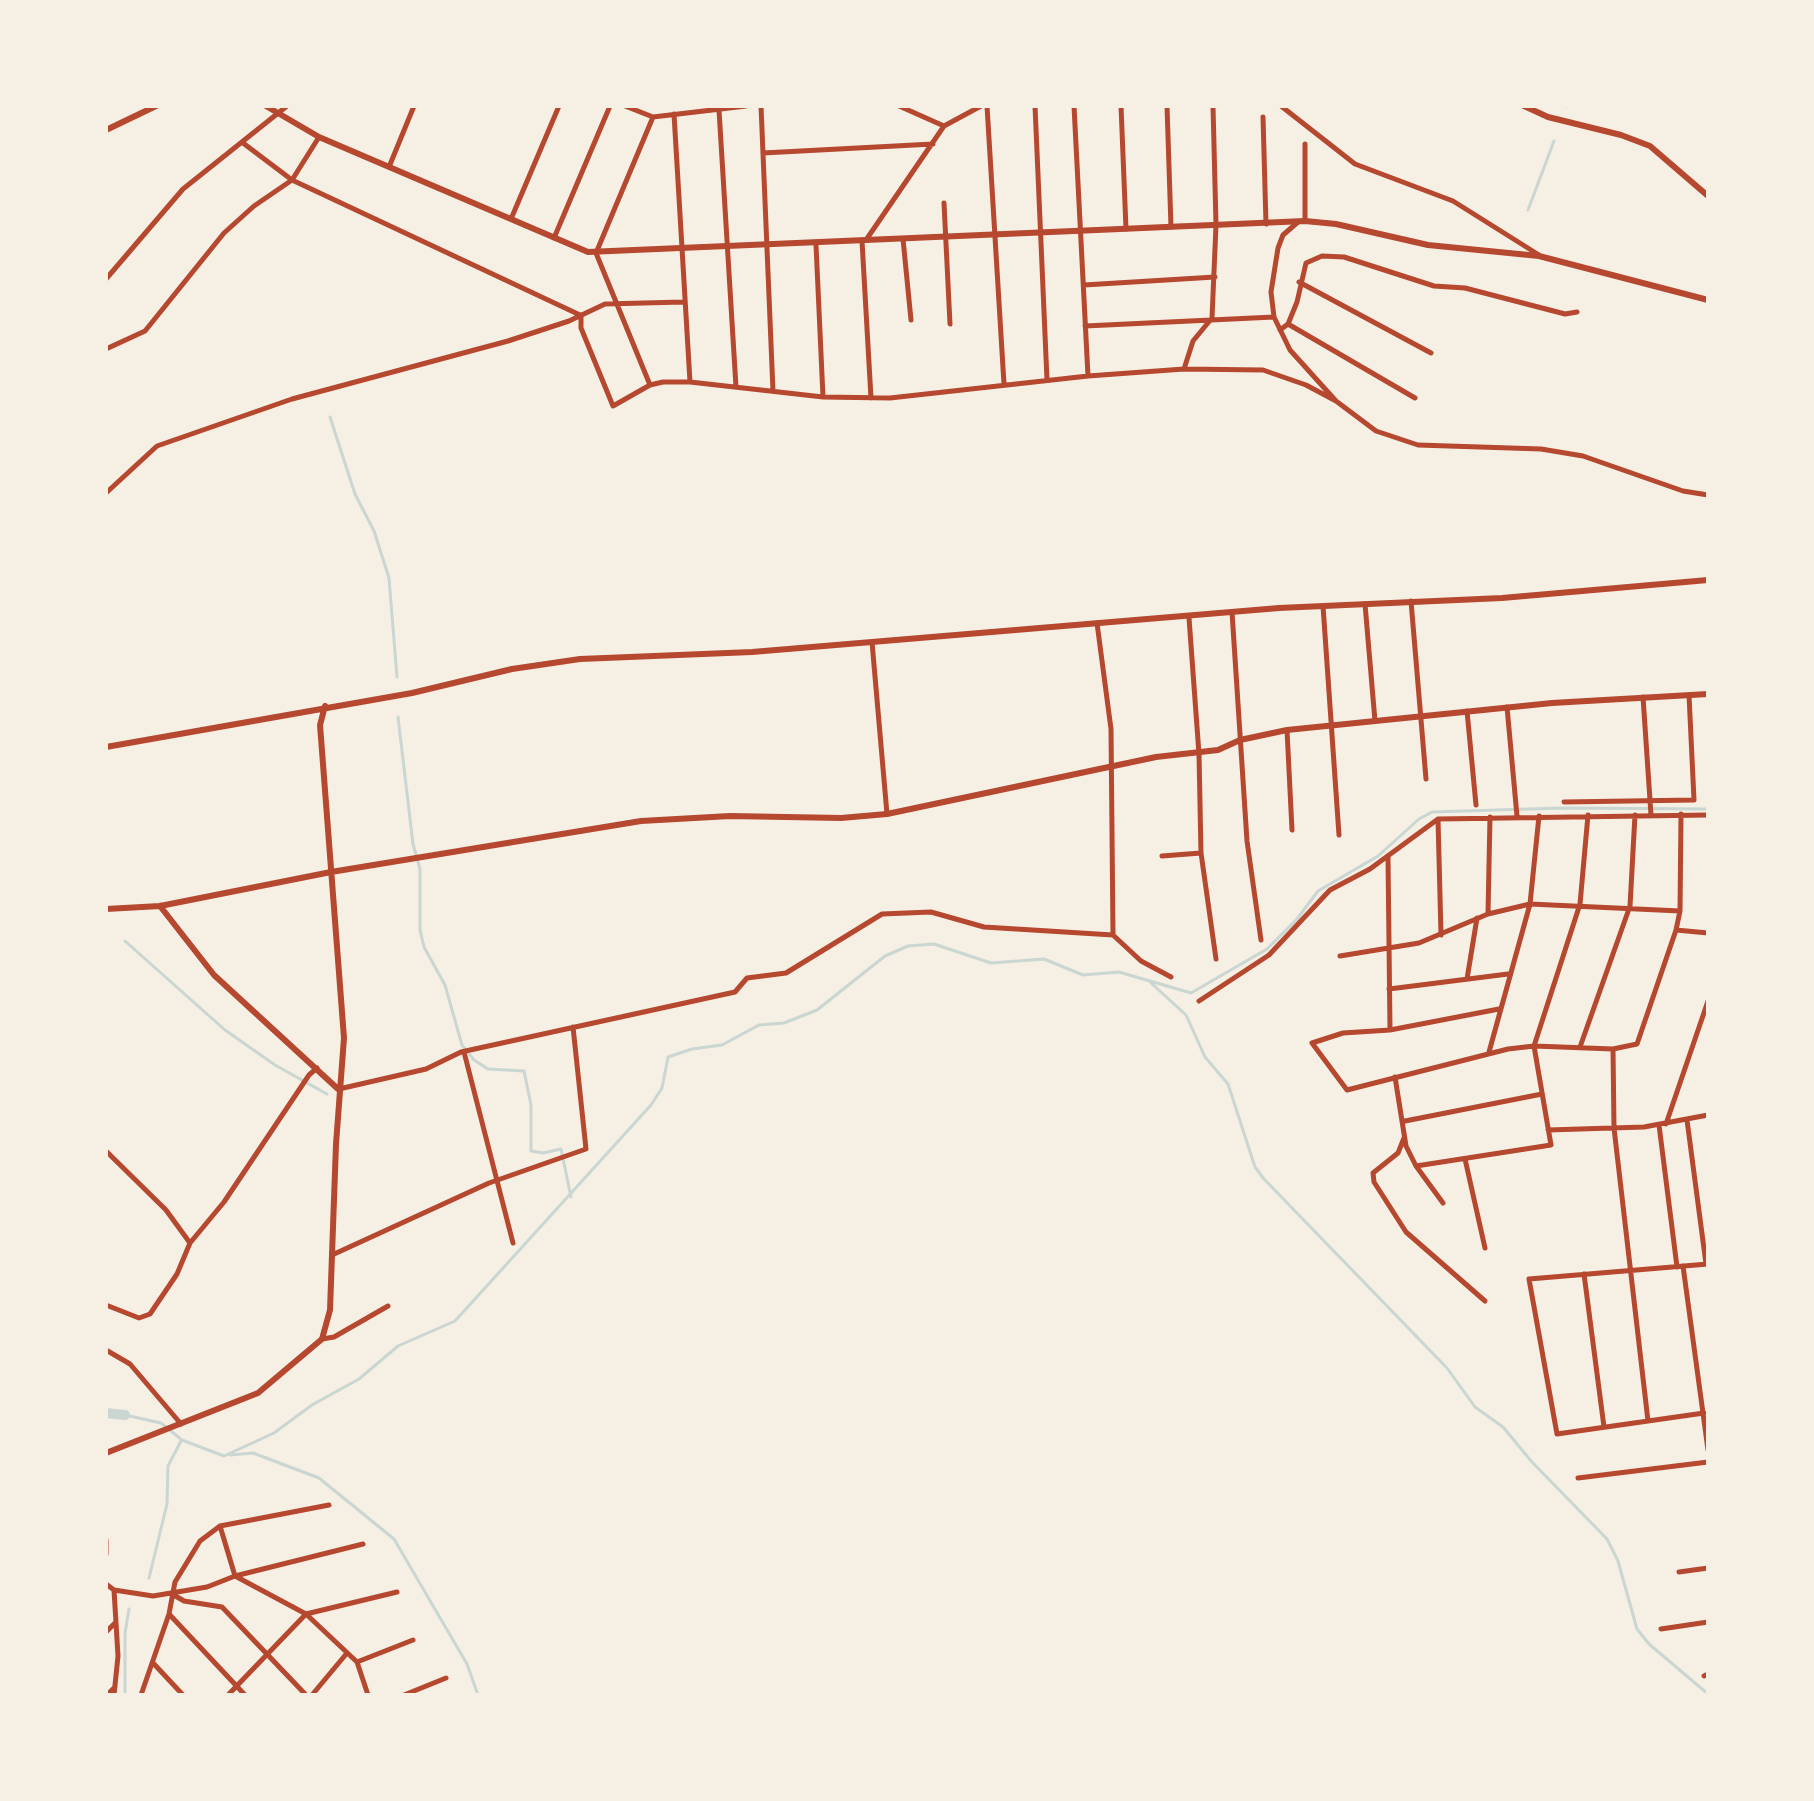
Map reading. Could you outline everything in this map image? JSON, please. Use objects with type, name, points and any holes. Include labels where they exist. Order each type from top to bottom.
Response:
[{"type":"street","points":[[106,130],[156,106]]},
{"type":"street","points":[[266,106],[319,137],[596,253],[1302,221],[1336,224],[1428,245],[1539,256],[1708,300]]},
{"type":"street","points":[[106,279],[175,197],[287,106]]},
{"type":"street","points":[[389,167],[414,106]]},
{"type":"street","points":[[511,220],[559,106]]},
{"type":"street","points":[[554,238],[610,106]]},
{"type":"street","points":[[625,106],[653,117],[746,106]]},
{"type":"street","points":[[761,106],[773,391]]},
{"type":"street","points":[[899,106],[944,126]]},
{"type":"street","points":[[871,398],[864,241],[944,126],[981,106]]},
{"type":"street","points":[[987,106],[1004,384]]},
{"type":"street","points":[[1035,106],[1047,380]]},
{"type":"street","points":[[1074,106],[1088,376]]},
{"type":"street","points":[[1121,106],[1126,229]]},
{"type":"street","points":[[1167,106],[1171,227]]},
{"type":"street","points":[[1184,369],[1193,341],[1212,318],[1216,225],[1213,106]]},
{"type":"street","points":[[1281,106],[1355,164],[1466,208],[1539,256]]},
{"type":"street","points":[[1524,106],[1548,117],[1621,135],[1650,146],[1708,196]]},
{"type":"street","points":[[719,110],[736,387]]},
{"type":"street","points":[[674,114],[690,382]]},
{"type":"street","points":[[650,385],[596,253],[653,117]]},
{"type":"street","points":[[1263,117],[1266,224]]},
{"type":"street","points":[[106,349],[145,331],[224,233],[254,206],[292,180],[319,137]]},
{"type":"street","points":[[243,143],[292,180],[581,315]]},
{"type":"street","points":[[763,153],[933,144]]},
{"type":"street","points":[[1302,221],[1305,144]]},
{"type":"street","points":[[944,203],[950,324]]},
{"type":"street","points":[[1302,221],[1283,235],[1278,248],[1271,292],[1274,317],[1290,350],[1336,401],[1360,421],[1405,443],[1570,454],[1608,463],[1683,491],[1708,495]]},
{"type":"street","points":[[903,239],[911,320]]},
{"type":"street","points":[[816,245],[823,397]]},
{"type":"street","points":[[1280,330],[1288,324],[1299,282],[1310,259],[1344,257],[1434,286],[1465,288],[1565,314],[1577,312]]},
{"type":"street","points":[[1083,285],[1215,277]]},
{"type":"street","points":[[1299,282],[1431,353]]},
{"type":"street","points":[[106,493],[157,446],[292,399],[508,341],[616,302],[683,302]]},
{"type":"street","points":[[581,315],[581,328],[613,406],[650,385],[690,382],[823,397],[871,398],[944,394],[1004,384],[1184,369],[1263,370],[1306,385],[1336,401]]},
{"type":"street","points":[[1085,326],[1274,317]]},
{"type":"street","points":[[1288,324],[1415,398]]},
{"type":"street","points":[[106,747],[412,693],[512,669],[580,659],[752,652],[1189,618],[1232,612],[1411,600],[1502,598],[1708,580]]},
{"type":"street","points":[[1411,600],[1426,779]]},
{"type":"street","points":[[1365,603],[1375,722]]},
{"type":"street","points":[[1323,606],[1339,835]]},
{"type":"street","points":[[1232,612],[1251,890],[1261,940]]},
{"type":"street","points":[[1189,618],[1199,754],[1201,853],[1216,959]]},
{"type":"street","points":[[1097,623],[1111,729],[1113,935]]},
{"type":"street","points":[[872,641],[887,814]]},
{"type":"street","points":[[1569,807],[1588,815],[1635,815],[1650,808],[1694,800],[1689,694]]},
{"type":"street","points":[[106,909],[160,906],[331,872],[408,862],[641,821],[841,818],[887,814],[1111,766],[1199,754],[1240,740],[1287,730],[1507,707],[1708,694]]},
{"type":"street","points":[[1643,697],[1650,808]]},
{"type":"street","points":[[322,1339],[330,1310],[344,1038],[343,990],[320,725],[325,706]]},
{"type":"street","points":[[1507,707],[1517,811]]},
{"type":"street","points":[[1467,711],[1476,805]]},
{"type":"street","points":[[1287,730],[1292,830]]},
{"type":"street","points":[[1199,1001],[1269,955],[1330,890],[1388,856],[1438,819],[1490,817],[1517,811],[1539,816],[1569,807],[1650,808],[1708,815]]},
{"type":"street","points":[[1499,1009],[1390,1030],[1343,1033],[1312,1043],[1347,1090],[1489,1052],[1534,1046],[1613,1049],[1637,1044],[1680,911],[1681,814]]},
{"type":"street","points":[[1416,1166],[1551,1145],[1534,1046],[1580,904],[1588,815]]},
{"type":"street","points":[[1580,1047],[1630,906],[1635,815]]},
{"type":"street","points":[[1489,1052],[1508,974],[1530,904],[1539,816]]},
{"type":"street","points":[[1488,914],[1490,817]]},
{"type":"street","points":[[1438,819],[1441,935]]},
{"type":"street","points":[[1162,856],[1201,853]]},
{"type":"street","points":[[1388,856],[1390,1030]]},
{"type":"street","points":[[1340,956],[1388,951],[1441,935],[1488,914],[1530,904],[1630,906],[1680,911]]},
{"type":"street","points":[[160,906],[214,975],[339,1089]]},
{"type":"street","points":[[339,1089],[426,1069],[475,1049],[735,992],[747,978],[786,973],[882,914],[931,912],[984,927],[1113,935],[1141,961],[1171,977]]},
{"type":"street","points":[[1467,979],[1477,918]]},
{"type":"street","points":[[1676,930],[1708,933]]},
{"type":"street","points":[[1389,989],[1508,974]]},
{"type":"street","points":[[1708,1001],[1662,1125],[1708,1450]]},
{"type":"street","points":[[332,1255],[498,1179],[586,1149],[573,1027]]},
{"type":"street","points":[[1613,1049],[1614,1128],[1648,1421]]},
{"type":"street","points":[[464,1052],[513,1243]]},
{"type":"street","points":[[106,1305],[145,1318],[177,1274],[190,1243],[224,1202],[309,1075],[318,1068]]},
{"type":"street","points":[[1395,1077],[1405,1121],[1404,1138],[1398,1153],[1377,1167],[1373,1173],[1374,1182],[1394,1217],[1485,1301]]},
{"type":"street","points":[[1405,1121],[1542,1094]]},
{"type":"street","points":[[1548,1130],[1662,1125],[1708,1115]]},
{"type":"street","points":[[1687,1120],[1707,1264],[1529,1279],[1557,1434],[1704,1413]]},
{"type":"street","points":[[1404,1138],[1416,1166],[1443,1203]]},
{"type":"street","points":[[106,1151],[166,1210],[190,1243]]},
{"type":"street","points":[[1465,1158],[1485,1248]]},
{"type":"street","points":[[1584,1274],[1604,1427]]},
{"type":"street","points":[[106,1453],[258,1393],[322,1339],[334,1337],[388,1306]]},
{"type":"street","points":[[106,1350],[130,1364],[178,1426]]},
{"type":"street","points":[[1578,1478],[1708,1462]]},
{"type":"street","points":[[141,1695],[169,1614],[171,1594],[200,1541],[220,1526],[329,1505]]},
{"type":"street","points":[[220,1526],[235,1576],[306,1614],[357,1662],[368,1695]]},
{"type":"street","points":[[106,1540],[106,1554]]},
{"type":"street","points":[[106,1584],[114,1590],[153,1596],[171,1594],[363,1544]]},
{"type":"street","points":[[1679,1572],[1708,1568]]},
{"type":"street","points":[[114,1590],[114,1695]]},
{"type":"street","points":[[228,1695],[306,1614],[397,1592]]},
{"type":"street","points":[[171,1594],[184,1601],[222,1607],[306,1695]]},
{"type":"street","points":[[169,1614],[245,1695]]},
{"type":"street","points":[[1661,1629],[1708,1622]]},
{"type":"street","points":[[106,1632],[115,1623]]},
{"type":"street","points":[[357,1662],[413,1640]]},
{"type":"street","points":[[312,1695],[347,1653]]},
{"type":"street","points":[[154,1664],[183,1695]]},
{"type":"street","points":[[404,1695],[446,1678]]},
{"type":"street","points":[[107,1695],[116,1686]]},
{"type":"waterway","points":[[1528,210],[1554,141]]},
{"type":"waterway","points":[[330,417],[355,494],[374,531],[389,578],[397,677]]},
{"type":"waterway","points":[[398,717],[413,844],[420,869],[420,930],[424,947],[445,985],[462,1045],[474,1060],[488,1069],[524,1071],[531,1105],[531,1151],[543,1153],[561,1149],[571,1197]]},
{"type":"waterway","points":[[125,1415],[161,1423],[182,1440],[224,1456],[274,1433],[312,1405],[359,1379],[398,1346],[455,1321],[651,1105],[662,1088],[668,1057],[692,1049],[722,1045],[759,1025],[784,1023],[817,1010],[885,956],[908,946],[934,944],[991,963],[1044,959],[1083,975],[1119,972],[1191,993],[1267,949],[1297,919],[1318,891],[1378,856],[1419,819],[1432,812],[1562,808],[1708,809]]},
{"type":"waterway","points":[[125,941],[225,1030],[275,1065],[327,1094]]},
{"type":"waterway","points":[[1150,982],[1186,1015],[1205,1057],[1228,1084],[1255,1167],[1264,1179],[1447,1368],[1475,1407],[1503,1427],[1532,1462],[1607,1539],[1618,1561],[1637,1629],[1649,1644],[1708,1694]]},
{"type":"waterway","points":[[106,1413],[125,1415]]},
{"type":"waterway","points":[[149,1578],[167,1504],[168,1466],[181,1441]]},
{"type":"waterway","points":[[230,1455],[253,1453],[319,1478],[394,1539],[467,1664],[478,1695]]},
{"type":"waterway","points":[[125,1695],[125,1633],[129,1609]]}]
